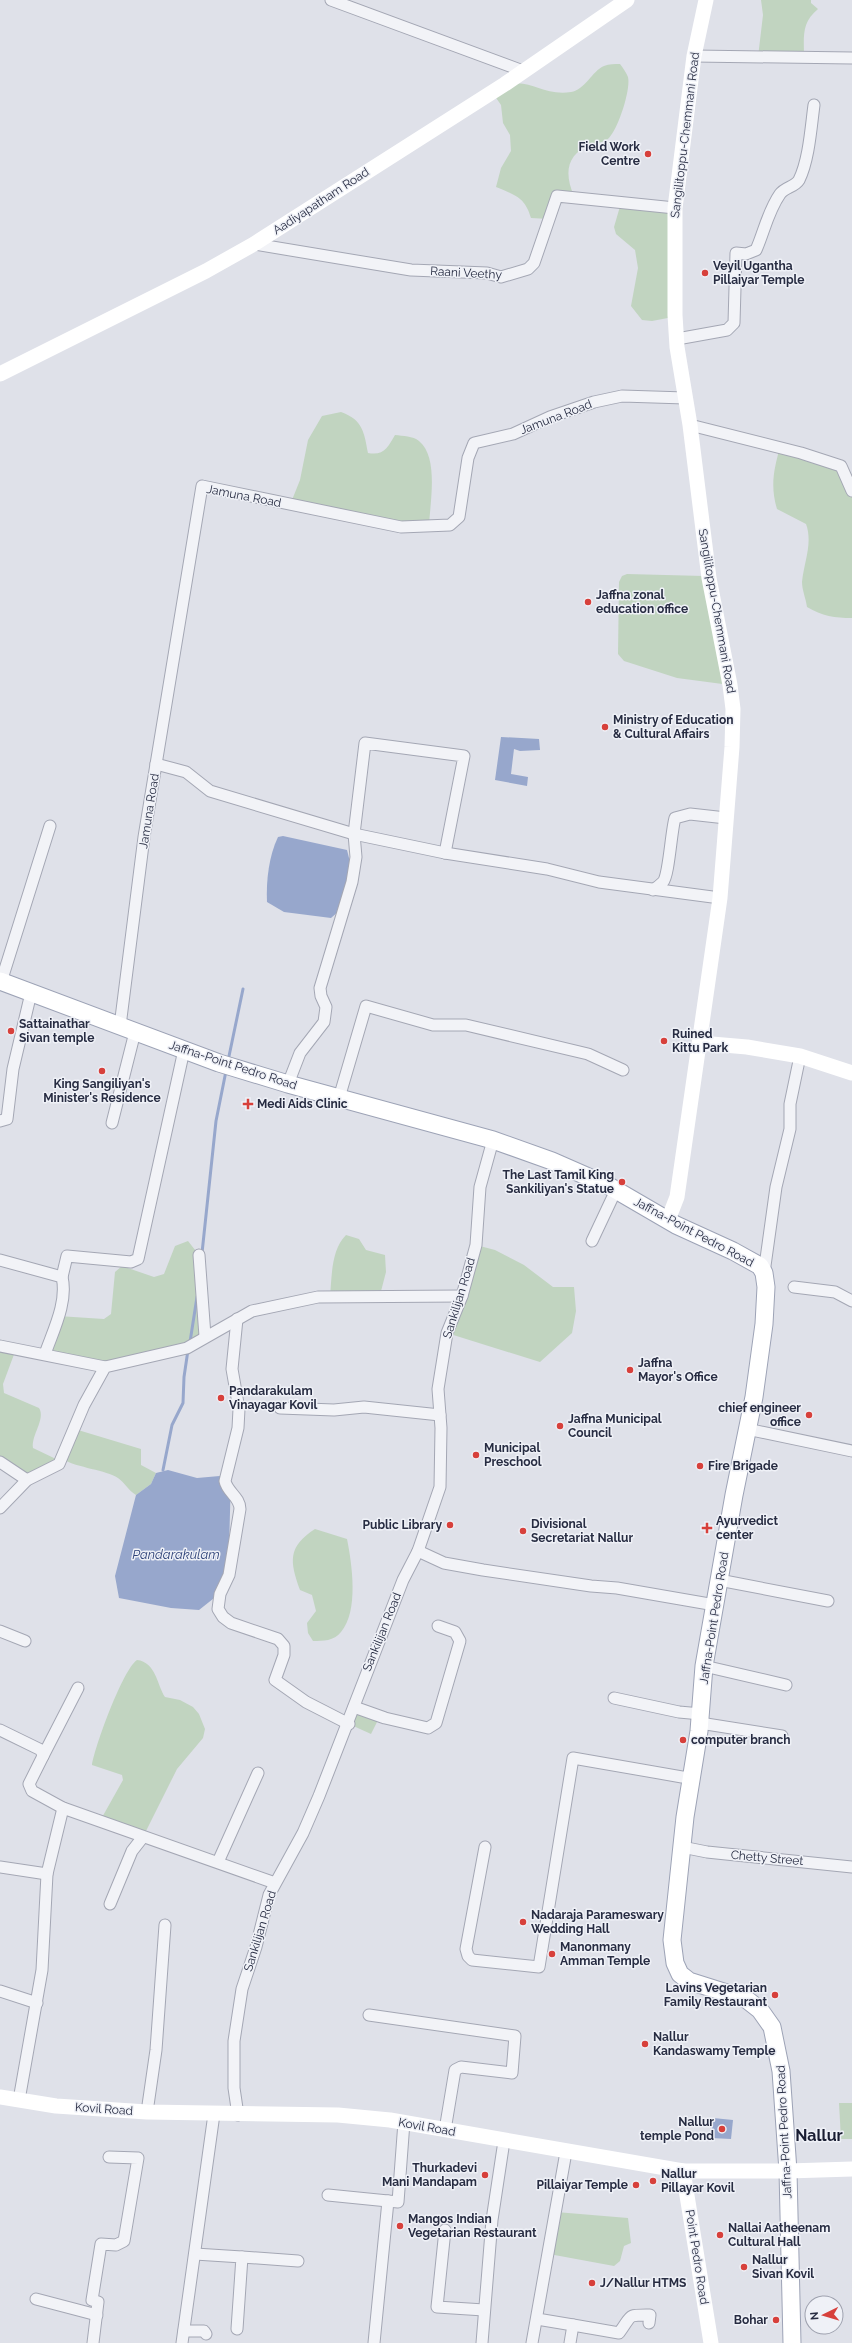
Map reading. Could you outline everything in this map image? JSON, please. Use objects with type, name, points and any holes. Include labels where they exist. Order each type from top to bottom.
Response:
[{"type":"main road","name":"Jaffna-Point Pedro Road","points":[[0,982],[184,1050],[288,1084],[493,1140],[552,1161],[616,1190],[668,1220],[733,1251],[760,1266],[764,1273],[766,1287],[764,1324],[754,1397],[704,1666],[700,1718],[682,1847],[672,1940],[675,1963],[680,1974],[689,1981],[746,1998],[760,2010],[772,2028],[782,2071],[788,2171],[792,2343]]},
{"type":"street","points":[[331,0],[523,71]]},
{"type":"street","name":"Aadiyapatham Road","points":[[0,374],[206,272],[254,244],[523,71],[627,0]]},
{"type":"street","name":"Sangilitoppu-Chemmani Road","points":[[668,1220],[677,1197],[720,898],[733,709],[727,664],[709,578],[675,315],[675,208],[694,56],[706,0]]},
{"type":"street","points":[[694,56],[852,58]]},
{"type":"street","points":[[677,339],[727,330],[734,323],[736,252],[746,254],[756,250],[769,214],[780,193],[796,184],[800,178],[808,148],[814,105]]},
{"type":"street","name":"Raani Veethy","points":[[254,244],[411,270],[487,274],[501,277],[528,269],[534,263],[557,196],[675,208]]},
{"type":"street","name":"Jamuna Road","points":[[112,1123],[128,1029],[144,837],[202,486],[401,527],[450,525],[459,517],[468,458],[474,443],[513,434],[550,418],[594,402],[622,396],[685,398]]},
{"type":"street","points":[[690,425],[801,453],[841,466],[852,491]]},
{"type":"street","points":[[288,1084],[300,1052],[324,1022],[326,1007],[321,996],[320,988],[352,882],[356,857],[354,834],[365,743],[464,756],[445,853]]},
{"type":"street","points":[[156,764],[186,772],[210,791],[354,834],[445,853],[547,869],[599,882],[720,898]]},
{"type":"street","points":[[653,890],[664,882],[669,861],[670,835],[675,818],[690,814],[726,818]]},
{"type":"street","points":[[0,982],[50,826]]},
{"type":"street","points":[[0,1121],[7,1119],[13,1069],[30,993]]},
{"type":"street","points":[[339,1098],[366,1006],[433,1025],[466,1025],[580,1052],[623,1070]]},
{"type":"street","points":[[700,1042],[747,1047],[800,1056],[852,1073]]},
{"type":"street","points":[[45,1354],[58,1316],[64,1288],[62,1277],[67,1256],[131,1262],[138,1259],[184,1050]]},
{"type":"street","points":[[764,1273],[776,1187],[790,1129],[790,1104],[800,1056]]},
{"type":"street","name":"Sankilijan Road","points":[[238,2115],[234,2088],[234,2041],[242,1989],[256,1947],[269,1895],[303,1833],[349,1724],[354,1707],[403,1580],[418,1551],[440,1487],[440,1415],[438,1389],[447,1333],[462,1296],[476,1244],[480,1187],[493,1140]]},
{"type":"street","points":[[592,1241],[616,1190]]},
{"type":"street","points":[[199,1256],[205,1336]]},
{"type":"street","points":[[0,1260],[62,1277]]},
{"type":"street","points":[[794,1287],[835,1292],[852,1301]]},
{"type":"street","points":[[0,1346],[105,1367],[187,1348],[205,1336],[252,1311],[318,1297],[462,1296]]},
{"type":"street","points":[[237,1319],[232,1370],[239,1409],[238,1422],[225,1481],[226,1487],[238,1500],[240,1509],[229,1575],[220,1594],[218,1609],[223,1617],[232,1622],[278,1639],[284,1646],[284,1655],[275,1680],[306,1702],[349,1724]]},
{"type":"street","points":[[0,1508],[28,1480],[59,1464],[84,1405],[105,1367]]},
{"type":"street","points":[[280,1408],[334,1410],[364,1407],[440,1415]]},
{"type":"street","points":[[747,1429],[852,1451]]},
{"type":"street","points":[[0,1462],[28,1480]]},
{"type":"street","points":[[418,1551],[444,1563],[591,1586],[617,1588],[715,1605]]},
{"type":"street","points":[[719,1580],[828,1601]]},
{"type":"street","points":[[354,1707],[385,1718],[428,1728],[436,1723],[460,1642],[455,1632],[438,1626]]},
{"type":"street","points":[[0,1631],[25,1641]]},
{"type":"street","points":[[704,1666],[786,1685]]},
{"type":"street","points":[[78,1688],[29,1784],[32,1790],[63,1808],[275,1883]]},
{"type":"street","points":[[614,1698],[782,1736]]},
{"type":"street","points":[[0,1730],[41,1750],[43,1756]]},
{"type":"street","points":[[485,1847],[466,1949],[468,1956],[478,1961],[539,1967],[573,1758],[682,1777],[692,1777]]},
{"type":"street","points":[[218,1862],[258,1773]]},
{"type":"street","points":[[19,2100],[42,1970],[47,1874],[63,1808]]},
{"type":"street","points":[[110,1904],[132,1851],[143,1837]]},
{"type":"street","name":"Chetty Street","points":[[682,1847],[707,1852],[852,1867]]},
{"type":"street","points":[[0,1866],[47,1874]]},
{"type":"street","points":[[147,2112],[156,2050],[165,1925]]},
{"type":"street","points":[[0,1991],[37,2003]]},
{"type":"street","points":[[369,2015],[515,2036],[512,2073],[461,2067],[455,2070],[445,2130]]},
{"type":"street","name":"Kovil Road","points":[[0,2097],[56,2106],[147,2112],[238,2115],[338,2115],[404,2122],[566,2152],[683,2171],[788,2171],[852,2168]]},
{"type":"street","points":[[182,2343],[214,2114]]},
{"type":"street","points":[[328,2195],[398,2202],[404,2122]]},
{"type":"street","points":[[482,2343],[492,2220],[504,2141]]},
{"type":"street","points":[[532,2343],[566,2152]]},
{"type":"street","points":[[93,2343],[98,2302],[92,2300],[101,2244],[116,2245],[124,2241],[138,2158],[109,2157]]},
{"type":"street","name":"Point Pedro Road","points":[[683,2171],[711,2343]]},
{"type":"street","points":[[374,2343],[388,2201]]},
{"type":"street","points":[[445,2230],[437,2307],[484,2310]]},
{"type":"street","points":[[195,2254],[298,2261]]},
{"type":"street","points":[[237,2329],[242,2256]]},
{"type":"street","points":[[36,2299],[97,2315]]},
{"type":"street","points":[[537,2319],[619,2333],[630,2316],[636,2314],[650,2315],[649,2323]]},
{"type":"street","points":[[570,2343],[573,2325]]},
{"type":"street","points":[[184,2331],[204,2331],[206,2334]]},
{"type":"green space","points":[[761,0],[811,0],[811,3],[818,9],[806,25],[804,37],[804,58],[758,57],[763,15]]},
{"type":"green space","points":[[610,64],[620,64],[628,77],[628,91],[620,118],[613,133],[605,141],[583,148],[572,159],[568,172],[574,196],[557,196],[549,219],[531,218],[526,205],[522,201],[514,195],[496,187],[501,168],[511,151],[510,135],[503,123],[501,105],[492,92],[514,83],[559,93],[576,91],[600,68]]},
{"type":"green space","points":[[621,203],[675,208],[673,317],[652,321],[642,320],[631,306],[638,268],[635,250],[616,234],[614,227]]},
{"type":"green space","points":[[341,412],[348,415],[358,423],[364,433],[368,453],[373,454],[385,450],[395,435],[414,438],[425,448],[429,458],[432,481],[429,526],[290,505],[300,480],[308,440],[322,416]]},
{"type":"green space","points":[[780,447],[841,466],[852,491],[852,618],[829,616],[818,613],[807,607],[802,582],[809,538],[806,524],[777,509],[775,501],[773,485]]},
{"type":"green space","points":[[627,574],[704,576],[730,685],[677,678],[624,661],[618,654],[619,582],[622,576]]},
{"type":"green space","points":[[346,1235],[359,1239],[366,1250],[385,1255],[386,1272],[380,1295],[330,1296],[333,1264],[337,1248]]},
{"type":"green space","points":[[188,1241],[199,1255],[205,1336],[187,1348],[105,1367],[45,1354],[58,1316],[104,1319],[111,1314],[115,1272],[122,1266],[154,1277],[164,1274],[175,1246]]},
{"type":"green space","points":[[476,1245],[495,1250],[524,1265],[553,1287],[574,1287],[576,1311],[572,1333],[540,1362],[447,1333]]},
{"type":"green space","points":[[0,1346],[16,1349],[3,1384],[4,1393],[39,1408],[41,1417],[34,1438],[33,1448],[56,1459],[27,1480],[0,1462]]},
{"type":"green space","points":[[78,1430],[141,1449],[141,1465],[156,1473],[151,1484],[136,1495],[113,1475],[76,1465],[62,1459]]},
{"type":"green space","points":[[315,1529],[347,1539],[351,1561],[353,1587],[347,1623],[338,1635],[332,1639],[324,1641],[313,1641],[308,1633],[307,1623],[316,1611],[312,1595],[300,1590],[293,1563],[295,1549],[299,1542]]},
{"type":"green space","points":[[137,1660],[148,1665],[152,1669],[165,1697],[180,1700],[193,1707],[199,1714],[205,1729],[203,1738],[177,1769],[143,1837],[100,1821],[123,1780],[122,1775],[92,1765],[94,1755],[117,1692],[131,1666]]},
{"type":"green space","points":[[354,1707],[380,1716],[371,1734],[349,1724]]},
{"type":"green space","points":[[839,2103],[852,2103],[852,2139],[841,2139]]},
{"type":"green space","points":[[556,2212],[628,2218],[631,2243],[624,2246],[620,2261],[614,2266],[549,2254]]},
{"type":"water","points":[[501,737],[539,739],[540,750],[520,751],[514,749],[511,774],[528,777],[527,786],[495,780]]},
{"type":"water","points":[[283,836],[347,850],[351,866],[339,911],[331,918],[284,912],[267,902],[267,885],[270,860],[278,837]]},
{"type":"water","name":"Pandarakulam","points":[[168,1470],[197,1478],[231,1475],[228,1587],[199,1610],[171,1608],[119,1598],[115,1576],[136,1495],[151,1484],[156,1473]]},
{"type":"water","points":[[713,2118],[733,2120],[731,2139],[711,2138]]},
{"type":"waterway","points":[[228,1061],[243,989]]},
{"type":"waterway","points":[[202,1253],[216,1121],[226,1071]]},
{"type":"waterway","points":[[190,1342],[197,1297]]},
{"type":"waterway","points":[[163,1470],[172,1425],[183,1403],[184,1377],[188,1350]]},
{"type":"place","name":"Field Work Centre","points":[[648,154]]},
{"type":"place","name":"Veyil Ugantha Pillaiyar Temple","points":[[705,273]]},
{"type":"place","name":"Jaffna zonal education office","points":[[588,602]]},
{"type":"place","name":"Ministry of Education & Cultural Affairs","points":[[605,727]]},
{"type":"place","name":"Sattainathar Sivan temple","points":[[11,1031]]},
{"type":"place","name":"Ruined Kittu Park","points":[[664,1041]]},
{"type":"place","name":"King Sangiliyan's Minister's Residence","points":[[102,1071]]},
{"type":"place","name":"Medi Aids Clinic","points":[[248,1104]]},
{"type":"place","name":"The Last Tamil King Sankiliyan's Statue","points":[[622,1182]]},
{"type":"place","name":"Jaffna Mayor's Office","points":[[630,1370]]},
{"type":"place","name":"Pandarakulam Vinayagar Kovil","points":[[221,1398]]},
{"type":"place","name":"chief engineer office","points":[[809,1415]]},
{"type":"place","name":"Jaffna Municipal Council","points":[[560,1426]]},
{"type":"place","name":"Municipal Preschool","points":[[476,1455]]},
{"type":"place","name":"Fire Brigade","points":[[700,1466]]},
{"type":"place","name":"Public Library","points":[[450,1525]]},
{"type":"place","name":"Ayurvedict center","points":[[707,1528]]},
{"type":"place","name":"Divisional Secretariat Nallur","points":[[523,1531]]},
{"type":"place","name":"computer branch","points":[[683,1740]]},
{"type":"place","name":"Nadaraja Parameswary Wedding Hall","points":[[523,1922]]},
{"type":"place","name":"Manonmany Amman Temple","points":[[552,1954]]},
{"type":"place","name":"Lavins Vegetarian Family Restaurant","points":[[775,1995]]},
{"type":"place","name":"Nallur Kandaswamy Temple","points":[[645,2044]]},
{"type":"place","name":"Nallur temple Pond","points":[[722,2129]]},
{"type":"place","name":"Thurkadevi Mani Mandapam","points":[[485,2175]]},
{"type":"place","name":"Nallur Pillayar Kovil","points":[[653,2181]]},
{"type":"place","name":"Pillaiyar Temple","points":[[636,2185]]},
{"type":"place","name":"Mangos Indian Vegetarian Restaurant","points":[[400,2226]]},
{"type":"place","name":"Nallai Aatheenam Cultural Hall","points":[[720,2235]]},
{"type":"place","name":"Nallur Sivan Kovil","points":[[744,2267]]},
{"type":"place","name":"J/Nallur HTMS","points":[[592,2283]]},
{"type":"place","name":"Bohar","points":[[776,2320]]},
{"type":"district","name":"Nallur","points":[[819,2135]]}]
